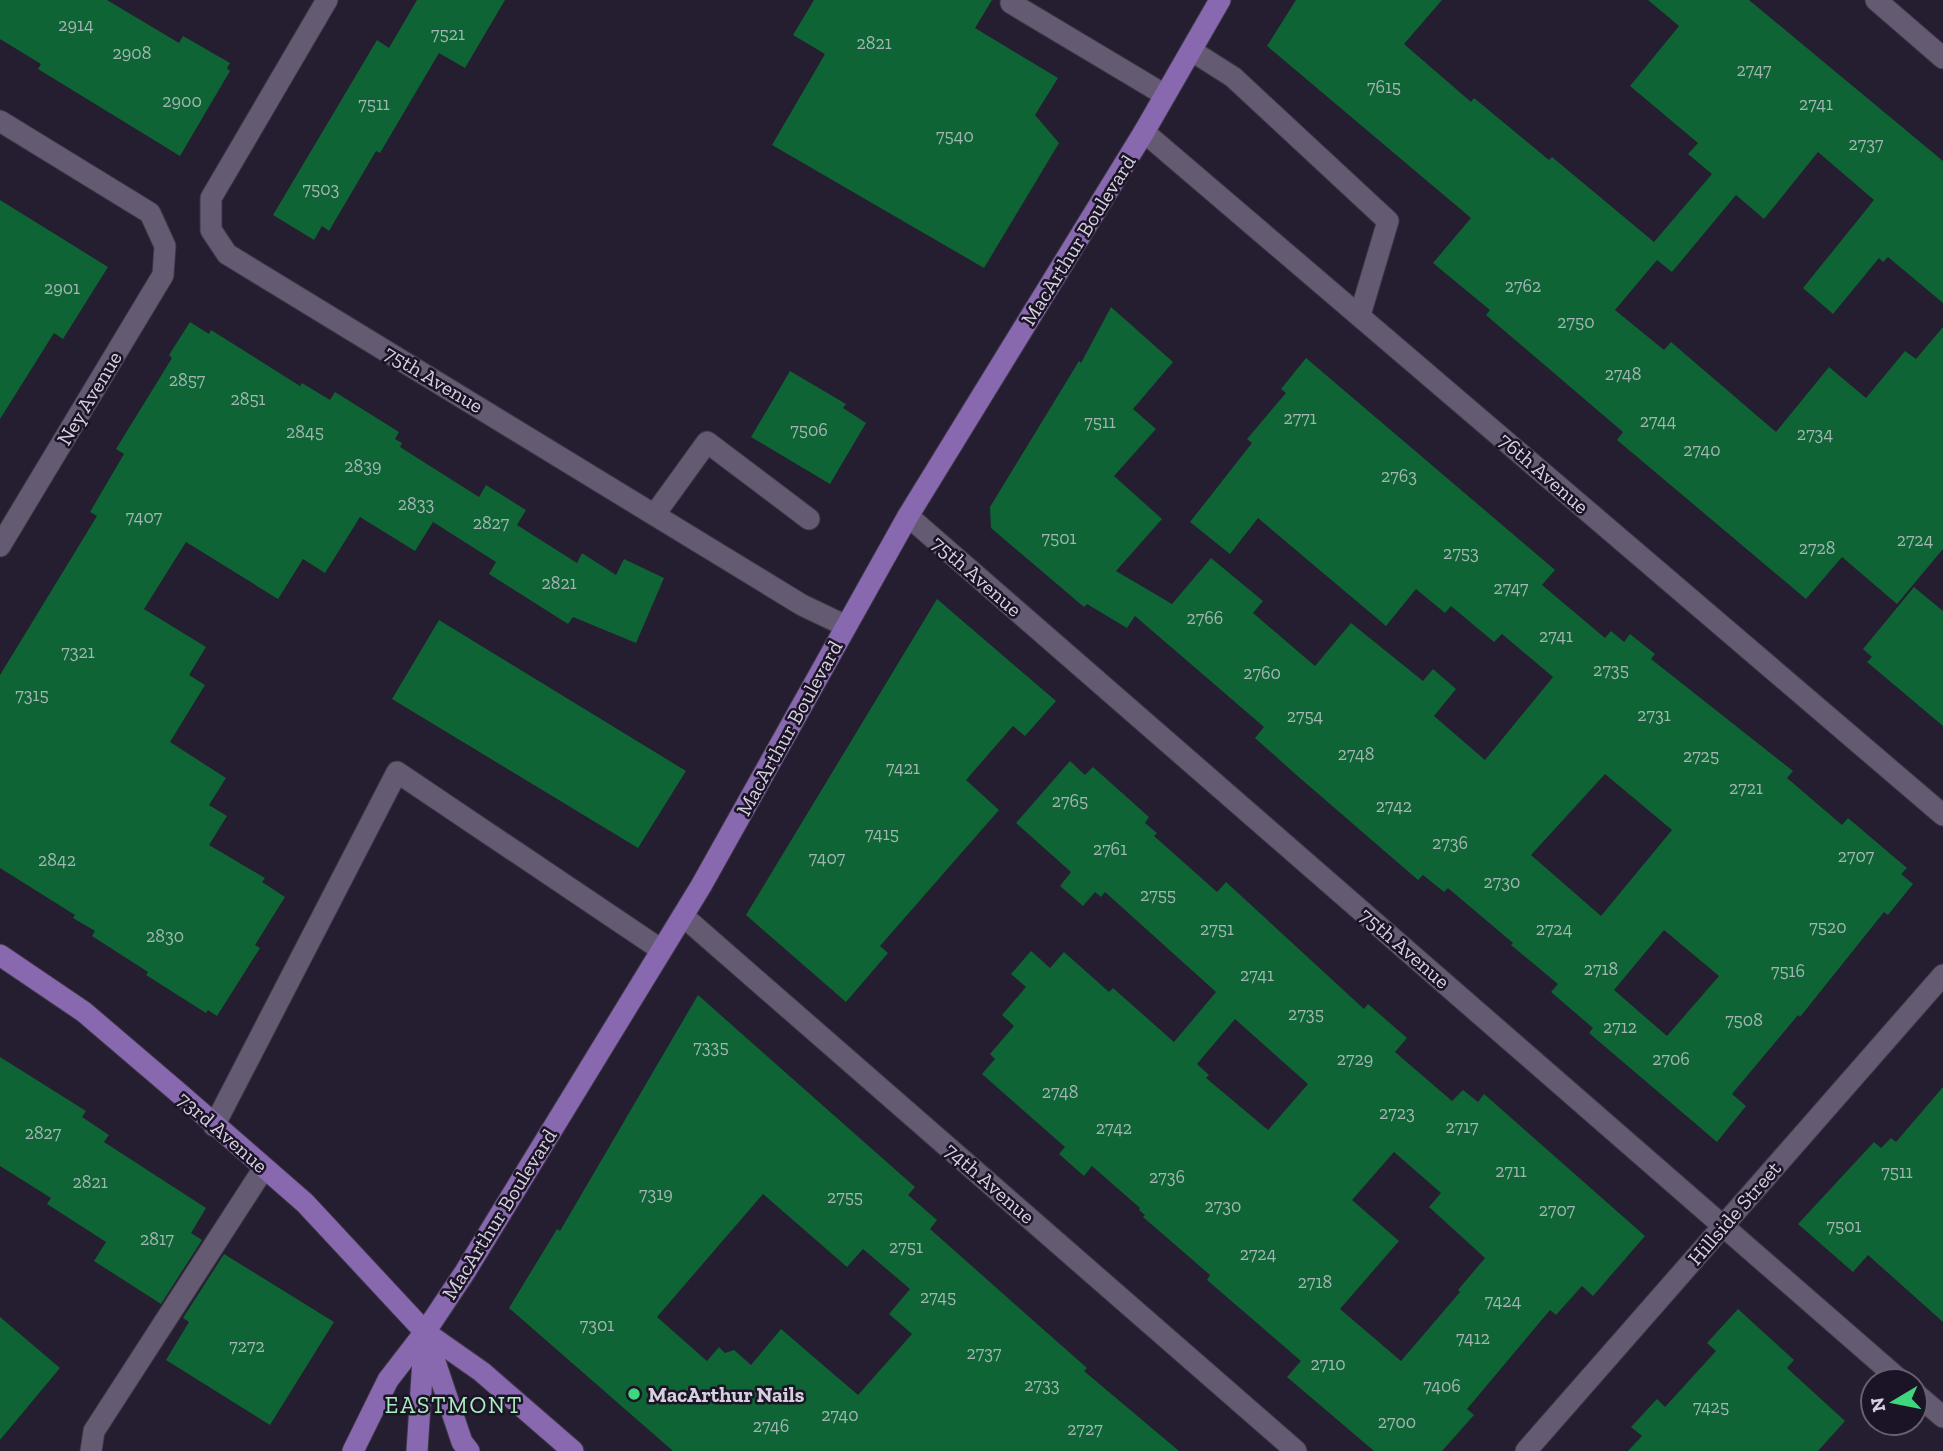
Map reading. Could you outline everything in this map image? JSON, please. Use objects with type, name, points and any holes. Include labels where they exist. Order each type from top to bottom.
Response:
[{"type":"main road","name":"MacArthur Boulevard","points":[[353,1451],[363,1441],[388,1380],[425,1332],[660,949],[683,916],[908,516],[1144,132],[1220,0]]},
{"type":"main road","name":"73rd Avenue","points":[[0,955],[84,1012],[305,1203],[425,1332],[482,1372],[573,1451]]},
{"type":"main road","name":"73rd Avenue","points":[[425,1332],[462,1442],[469,1451]]},
{"type":"main road","points":[[416,1451],[425,1332]]},
{"type":"street","name":"75th Avenue","points":[[327,0],[211,198],[211,230],[227,254],[802,605],[846,626]]},
{"type":"street","points":[[1013,0],[1011,3],[1165,95]]},
{"type":"street","points":[[1876,0],[1943,58]]},
{"type":"street","points":[[1192,51],[1233,78],[1388,220],[1360,315]]},
{"type":"street","name":"Ney Avenue","points":[[0,121],[150,213],[165,246],[163,275],[0,546]]},
{"type":"street","name":"76th Avenue","points":[[1144,132],[1943,815]]},
{"type":"street","points":[[655,514],[707,442],[809,519]]},
{"type":"street","name":"75th Avenue","points":[[908,516],[1885,1367]]},
{"type":"street","points":[[214,1126],[397,772],[660,949]]},
{"type":"street","name":"74th Avenue","points":[[683,916],[1296,1451]]},
{"type":"street","name":"Hillside Street","points":[[1526,1451],[1943,975]]},
{"type":"street","points":[[91,1451],[94,1432],[264,1168]]},
{"type":"street","points":[[1929,1405],[1943,1417]]},
{"type":"building","points":[[0,0],[107,0],[179,43],[183,36],[230,63],[227,68],[230,71],[180,156],[38,69],[41,64],[0,39]]},
{"type":"building","points":[[417,0],[505,0],[465,68],[439,53],[380,153],[376,151],[329,231],[322,226],[314,240],[273,215],[377,40],[389,48]]},
{"type":"building","points":[[814,0],[992,0],[975,28],[1058,78],[1035,115],[1059,143],[984,268],[772,145],[825,54],[793,35]]},
{"type":"building","points":[[1296,0],[1442,0],[1404,44],[1471,102],[1474,98],[1549,160],[1552,157],[1654,242],[1712,174],[1688,154],[1698,143],[1630,86],[1679,26],[1648,0],[1749,0],[1943,161],[1943,303],[1888,257],[1883,262],[1879,258],[1833,314],[1803,288],[1874,200],[1818,152],[1764,219],[1736,195],[1672,272],[1657,260],[1615,310],[1664,350],[1671,342],[1776,432],[1829,367],[1866,398],[1905,351],[1916,359],[1943,327],[1943,549],[1897,604],[1842,557],[1806,599],[1617,440],[1623,432],[1486,315],[1490,310],[1433,263],[1471,218],[1267,46]]},
{"type":"building","points":[[0,200],[108,267],[63,339],[54,333],[0,419]]},
{"type":"building","points":[[1111,307],[1173,362],[1133,409],[1156,429],[1114,476],[1162,519],[1116,571],[1172,604],[1211,558],[1263,601],[1253,613],[1315,666],[1351,623],[1423,681],[1433,669],[1456,689],[1434,716],[1485,760],[1553,677],[1502,634],[1494,642],[1451,606],[1445,613],[1416,589],[1386,626],[1258,518],[1230,554],[1190,522],[1252,443],[1247,439],[1286,393],[1281,389],[1306,358],[1555,570],[1542,585],[1605,638],[1611,631],[1624,642],[1630,634],[1655,654],[1651,659],[1793,771],[1787,778],[1842,825],[1848,818],[1907,868],[1901,874],[1913,884],[1888,915],[1884,912],[1800,1017],[1798,1015],[1732,1094],[1746,1106],[1717,1142],[1589,1033],[1593,1028],[1551,992],[1558,984],[1511,945],[1513,943],[1448,888],[1444,892],[1423,875],[1418,880],[1301,779],[1255,738],[1264,727],[1135,616],[1127,628],[1087,604],[1084,607],[991,528],[990,507],[1079,361],[1081,363]],"holes":[[[1605,774],[1672,830],[1601,916],[1531,855]],[[1664,930],[1719,976],[1667,1036],[1614,990]]]},
{"type":"building","points":[[190,322],[209,334],[211,330],[300,386],[302,383],[330,400],[335,392],[399,432],[395,439],[402,443],[400,447],[479,497],[486,485],[526,510],[517,525],[577,563],[582,553],[616,575],[624,559],[664,578],[636,643],[573,617],[568,624],[489,574],[496,562],[433,522],[415,551],[360,517],[325,573],[303,559],[278,599],[186,542],[144,609],[206,647],[189,675],[205,685],[170,742],[226,778],[209,805],[227,816],[209,845],[265,878],[262,882],[285,897],[255,945],[260,948],[217,1016],[208,1010],[206,1013],[146,975],[148,972],[92,936],[95,931],[73,918],[75,915],[0,868],[0,675],[97,516],[90,512],[124,454],[116,449],[172,358],[169,355]]},
{"type":"building","points":[[790,371],[846,404],[843,408],[866,423],[830,484],[751,437]]},
{"type":"building","points":[[1914,587],[1943,611],[1943,726],[1867,662],[1872,657],[1863,649]]},
{"type":"building","points":[[937,599],[1056,701],[1025,736],[1013,726],[966,780],[999,810],[880,946],[888,953],[846,1002],[746,915]]},
{"type":"building","points":[[439,620],[686,771],[638,848],[392,699]]},
{"type":"building","points":[[1070,761],[1085,775],[1093,767],[1149,817],[1145,823],[1157,833],[1154,836],[1217,892],[1226,882],[1364,1009],[1368,1004],[1407,1038],[1395,1052],[1452,1101],[1463,1090],[1478,1102],[1484,1094],[1645,1236],[1593,1296],[1582,1286],[1556,1315],[1550,1310],[1467,1409],[1474,1415],[1442,1451],[1374,1451],[1287,1377],[1301,1361],[1207,1280],[1210,1275],[1143,1217],[1145,1215],[1140,1208],[1092,1166],[1084,1176],[1059,1154],[1065,1147],[982,1074],[995,1059],[990,1054],[1014,1026],[1002,1015],[1026,987],[1011,974],[1031,951],[1050,968],[1064,952],[1109,992],[1113,988],[1174,1042],[1216,992],[1105,892],[1101,897],[1095,892],[1083,906],[1060,886],[1071,872],[1016,823]],"holes":[[[1235,1019],[1308,1084],[1268,1130],[1206,1078],[1209,1075],[1197,1064]],[[1394,1152],[1441,1193],[1429,1207],[1485,1258],[1458,1290],[1460,1292],[1401,1361],[1340,1309],[1399,1241],[1352,1200]]]},
{"type":"building","points":[[698,995],[915,1187],[908,1195],[937,1220],[930,1229],[1087,1368],[1084,1371],[1179,1451],[673,1451],[509,1308],[557,1229],[560,1231]],"holes":[[[763,1194],[847,1267],[863,1249],[910,1289],[889,1314],[912,1334],[858,1395],[781,1329],[751,1365],[734,1350],[725,1353],[719,1347],[707,1361],[657,1317]]]},
{"type":"building","points":[[0,1057],[86,1111],[82,1117],[109,1135],[104,1142],[206,1208],[191,1233],[202,1240],[161,1304],[94,1261],[106,1242],[47,1204],[51,1198],[0,1166]]},
{"type":"building","points":[[1943,1087],[1943,1322],[1868,1255],[1853,1272],[1798,1224],[1874,1142],[1881,1148],[1891,1138],[1896,1142]]},
{"type":"building","points":[[224,1254],[334,1322],[270,1425],[166,1360],[189,1322],[183,1318]]},
{"type":"building","points":[[1738,1309],[1794,1360],[1787,1368],[1845,1421],[1818,1451],[1628,1451],[1642,1436],[1631,1427],[1657,1399],[1665,1407],[1716,1351],[1707,1343]]},
{"type":"building","points":[[0,1317],[60,1368],[0,1440]]},
{"type":"place","name":"MacArthur Nails","points":[[634,1394]]},
{"type":"district","name":"EASTMONT","points":[[454,1405]]}]
